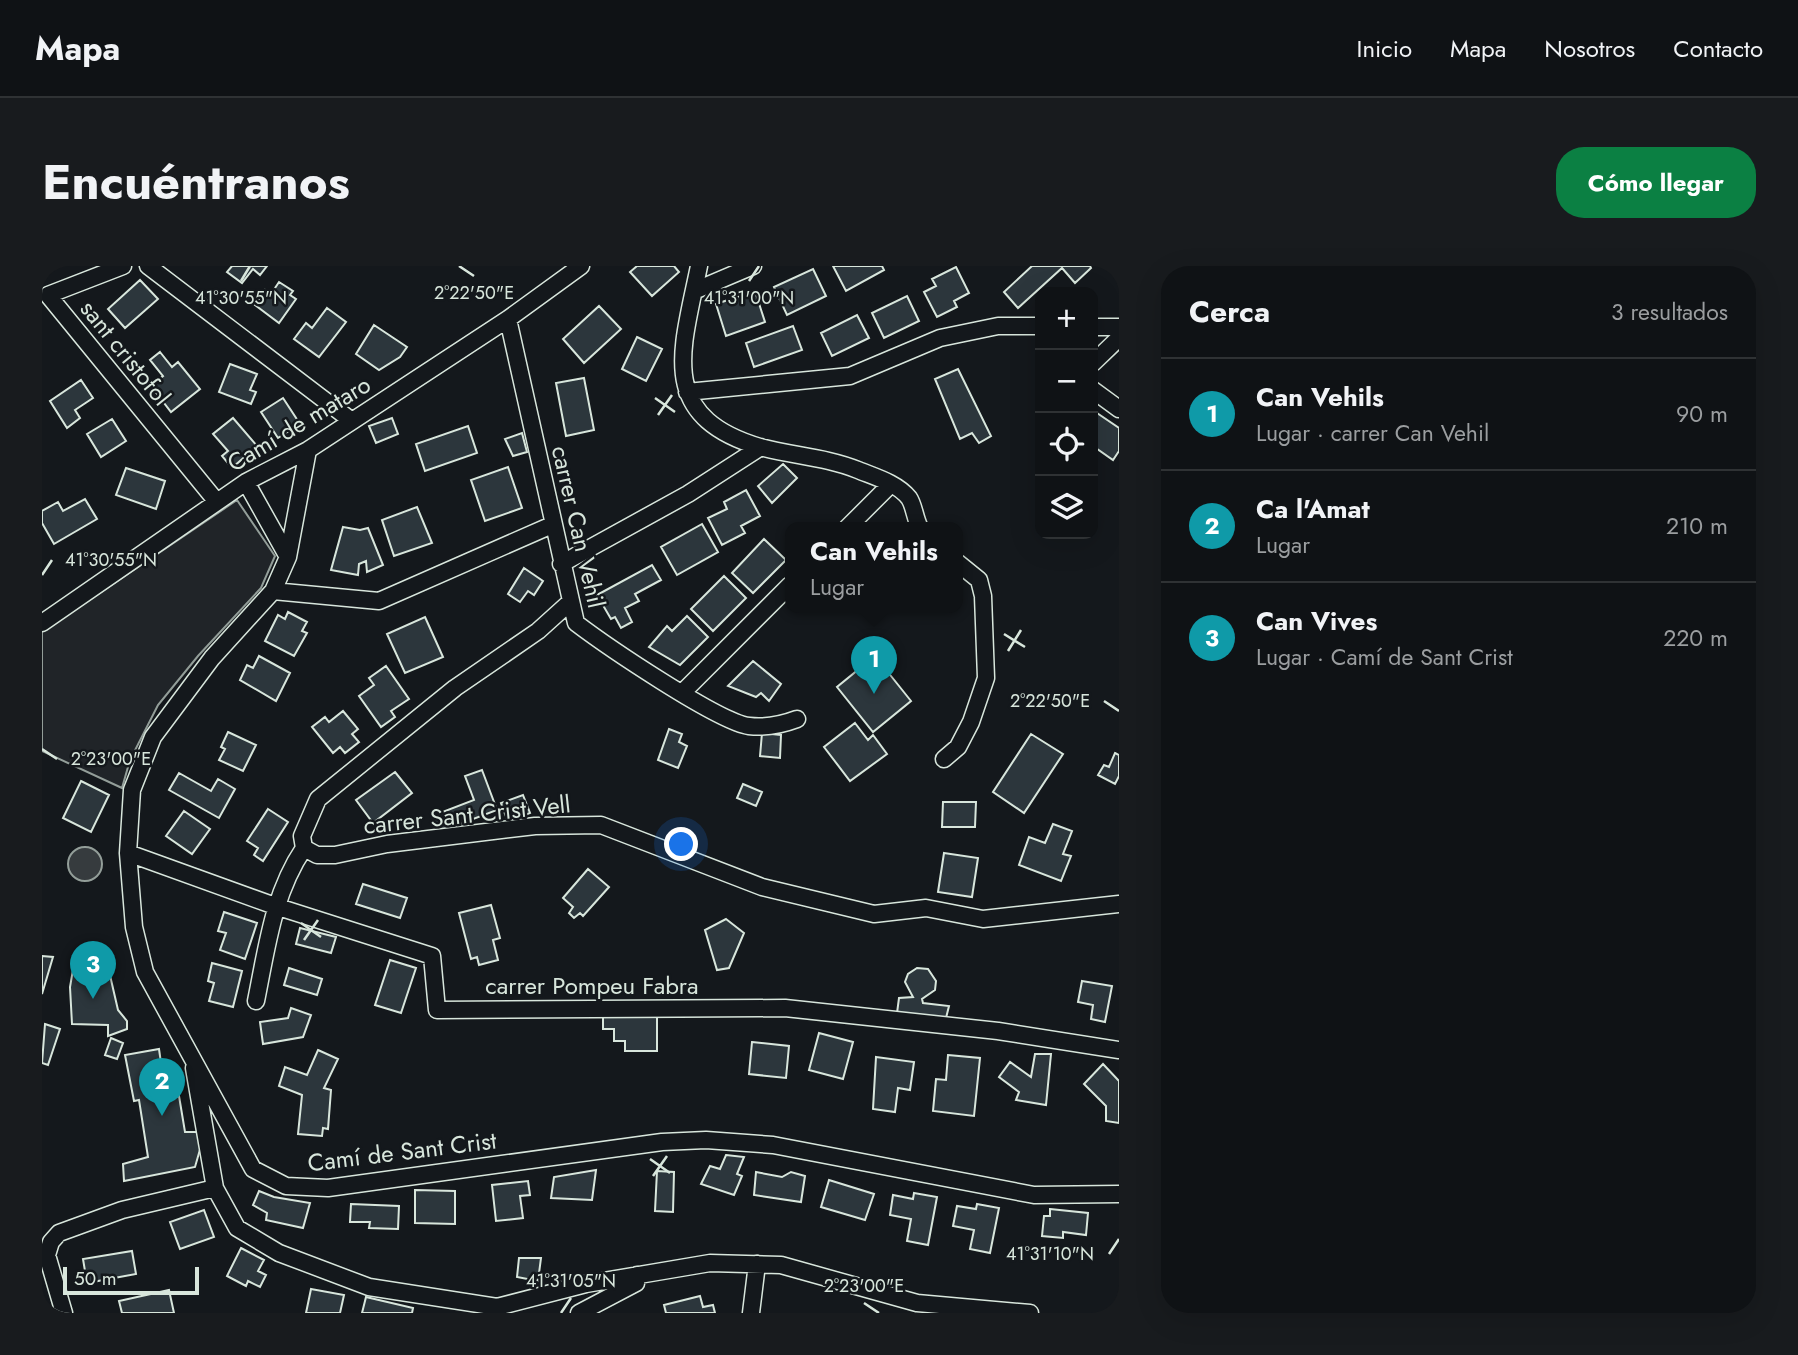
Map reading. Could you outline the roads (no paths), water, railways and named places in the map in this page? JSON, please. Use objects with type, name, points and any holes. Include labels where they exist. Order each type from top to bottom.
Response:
[{"type":"street","name":"sant cristofol","points":[[122,266],[48,295],[217,502]]},
{"type":"street","points":[[148,266],[352,421]]},
{"type":"street","name":"Camí de mataro","points":[[42,623],[246,482],[308,450],[508,320],[581,266]]},
{"type":"street","points":[[699,266],[683,351],[687,392],[694,409],[723,433],[761,447],[840,463],[891,484],[910,499],[918,522]]},
{"type":"street","points":[[694,291],[753,266]]},
{"type":"street","name":"carrer Can Vehil","points":[[508,320],[569,603],[576,623],[605,646],[746,726],[778,726],[797,719]]},
{"type":"street","points":[[687,392],[850,376],[940,338],[998,326],[1035,326]]},
{"type":"street","points":[[1098,327],[1119,327]]},
{"type":"street","points":[[1098,358],[1119,338]]},
{"type":"street","points":[[1098,394],[1119,409]]},
{"type":"street","points":[[561,564],[688,494],[761,447]]},
{"type":"street","name":"Camí de Sant Crist","points":[[308,450],[288,557],[273,591],[212,658],[153,737],[132,790],[128,853],[134,926],[145,972],[253,1169],[286,1186],[328,1188],[634,1146],[706,1140],[773,1145],[1034,1195],[1119,1195]]},
{"type":"street","points":[[246,482],[288,557]]},
{"type":"street","points":[[853,522],[891,484]]},
{"type":"street","points":[[273,591],[379,601],[552,525]]},
{"type":"street","points":[[944,759],[958,747],[986,677],[983,596],[979,580],[963,567]]},
{"type":"street","points":[[683,692],[785,590]]},
{"type":"street","points":[[256,1001],[275,906],[289,870],[304,848],[302,836],[318,799],[455,688],[538,631],[569,603]]},
{"type":"street","name":"carrer Sant Crist Vell","points":[[304,848],[317,855],[335,855],[387,844],[535,826],[601,825],[762,887],[874,914],[926,908],[983,919],[1119,904]]},
{"type":"street","name":"carrer Pompeu Fabra","points":[[128,853],[275,906],[432,956],[437,1010],[785,1008],[998,1031],[1119,1050]]},
{"type":"street","points":[[192,1055],[215,1188],[237,1228],[279,1253],[369,1287],[500,1310],[574,1287],[710,1262],[781,1265],[918,1303],[1030,1313]]},
{"type":"street","points":[[64,1313],[47,1255],[51,1242],[59,1233],[122,1210],[215,1188]]},
{"type":"street","points":[[751,1313],[757,1265]]},
{"type":"street","points":[[574,1287],[582,1311],[636,1283],[638,1275]]},
{"type":"place","name":"Can Vehils","points":[[874,694]]},
{"type":"place","name":"Can Vives","points":[[93,999]]},
{"type":"place","name":"Ca l'Amat","points":[[162,1116]]}]
